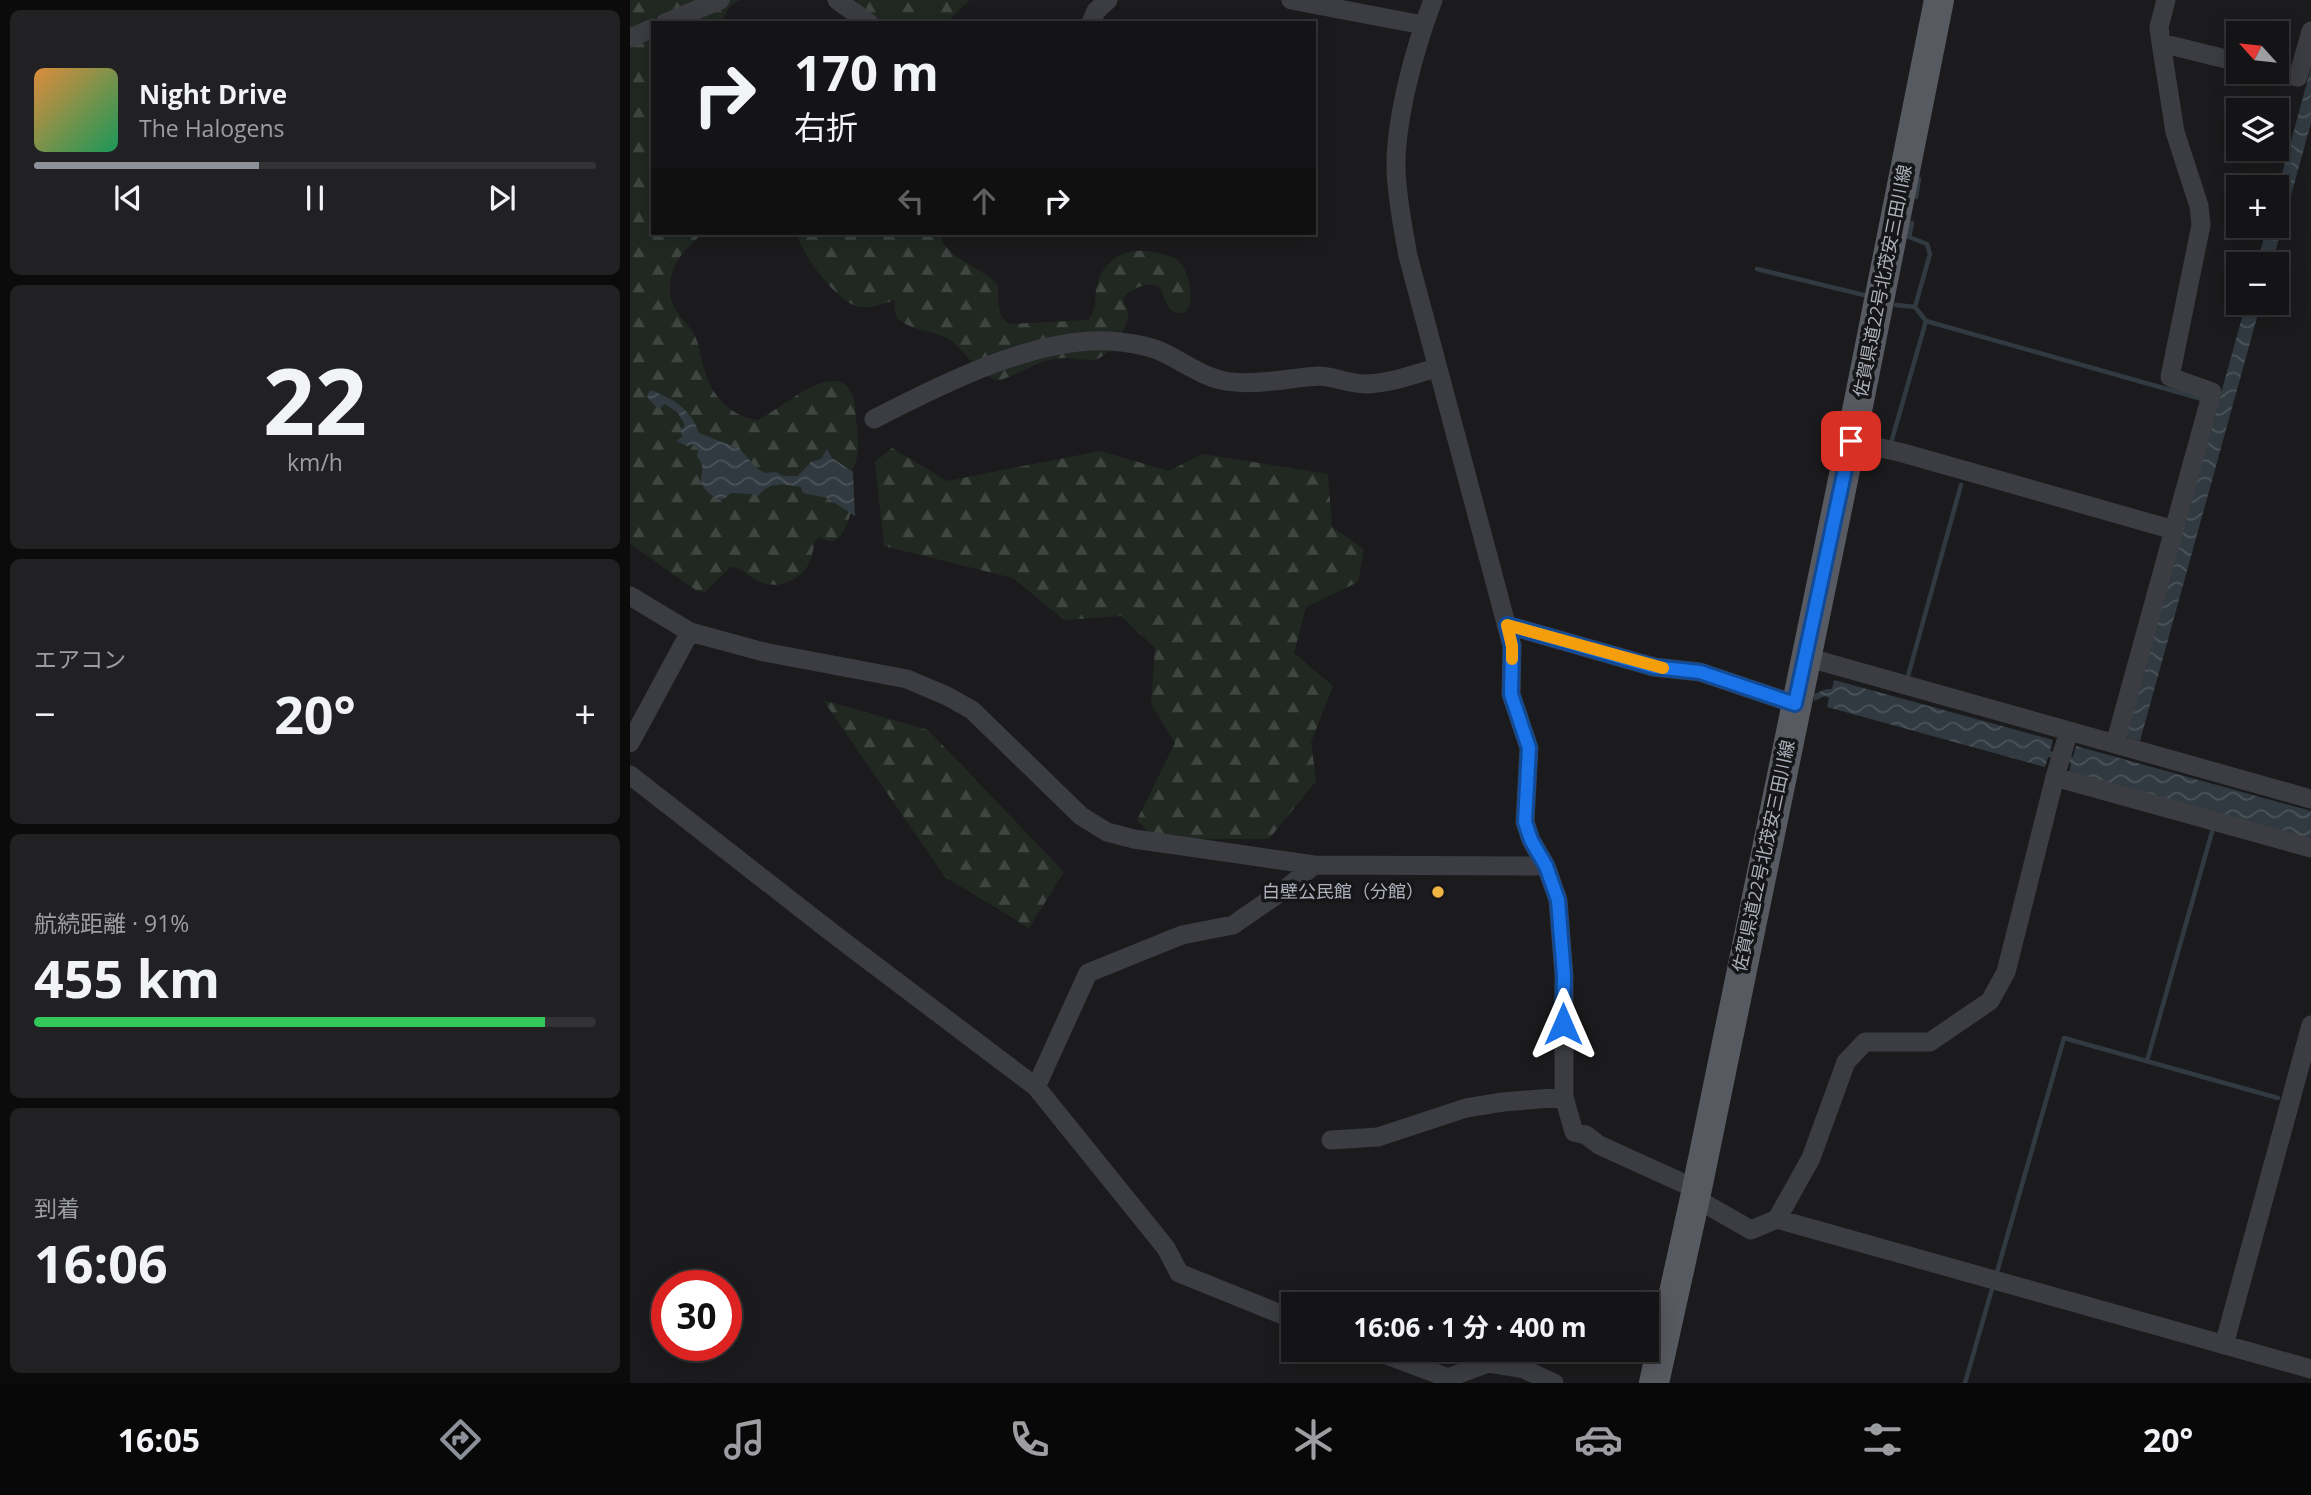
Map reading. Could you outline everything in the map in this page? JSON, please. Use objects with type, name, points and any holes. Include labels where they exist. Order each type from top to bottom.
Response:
[{"type":"main road","name":"佐賀県道22号北茂安三田川線","points":[[1654,1383],[1851,441],[1939,0]]},
{"type":"street","points":[[670,21],[720,0]]},
{"type":"street","points":[[837,0],[866,21]]},
{"type":"street","points":[[1092,21],[1096,11],[1108,0]]},
{"type":"street","points":[[1291,0],[1423,25]]},
{"type":"street","points":[[1433,0],[1423,25],[1400,125],[1396,167],[1399,205],[1408,256],[1512,646],[1511,694],[1529,748],[1525,822],[1531,840],[1546,866],[1558,900],[1564,976],[1564,1097],[1574,1132],[1586,1135],[1599,1145],[1695,1193],[1751,1230],[1777,1219],[1811,1158],[1846,1062],[1865,1042],[1930,1042],[1990,1001],[2006,972],[2069,731]]},
{"type":"street","points":[[2115,744],[2213,392],[2170,377],[2201,225],[2199,206],[2175,132],[2161,43],[2159,27],[2166,0]]},
{"type":"street","points":[[630,38],[651,29]]},
{"type":"street","points":[[2289,75],[2298,77],[2311,31]]},
{"type":"street","points":[[2161,43],[2226,59]]},
{"type":"street","points":[[874,419],[936,387],[1061,344],[1105,341],[1131,343],[1157,350],[1202,374],[1220,380],[1268,382],[1320,376],[1362,384],[1383,383],[1437,368]]},
{"type":"street","points":[[1851,441],[1903,453],[2174,530]]},
{"type":"street","points":[[630,596],[690,632],[764,652],[907,679],[947,696],[972,710],[1081,817],[1107,832],[1147,841],[1314,865],[1546,866]]},
{"type":"street","points":[[1507,625],[1654,667],[1700,672],[1795,704]]},
{"type":"street","points":[[630,743],[690,632]]},
{"type":"street","points":[[1806,657],[2311,799]]},
{"type":"street","points":[[2059,764],[2311,848]]},
{"type":"street","points":[[630,775],[1036,1087],[1166,1248],[1179,1273],[1281,1314]]},
{"type":"street","points":[[1036,1087],[1088,973],[1182,934],[1233,925],[1288,887],[1314,865]]},
{"type":"street","points":[[2224,1345],[2311,1025]]},
{"type":"street","points":[[1331,1140],[1378,1137],[1466,1108],[1564,1097]]},
{"type":"street","points":[[1777,1219],[2311,1369]]},
{"type":"street","points":[[1406,1362],[1448,1378],[1488,1363],[1524,1369],[1554,1383]]},
{"type":"green space","points":[[630,0],[740,0],[731,5],[721,21],[651,21],[651,235],[701,235],[675,264],[670,290],[676,310],[695,336],[708,381],[717,397],[731,410],[757,420],[818,384],[831,381],[842,383],[853,398],[858,448],[856,461],[849,475],[780,478],[760,475],[688,436],[761,482],[804,480],[852,508],[842,534],[833,541],[820,537],[816,539],[807,568],[796,578],[782,584],[760,582],[731,567],[705,592],[697,591],[630,544]]},
{"type":"green space","points":[[857,0],[970,0],[948,21],[859,21]]},
{"type":"green space","points":[[798,235],[940,235],[948,249],[998,285],[1000,313],[1012,324],[1088,320],[1094,309],[1096,289],[1102,272],[1113,260],[1128,252],[1146,251],[1174,258],[1181,264],[1187,276],[1190,302],[1184,312],[1177,313],[1168,306],[1156,285],[1136,288],[1123,300],[1128,316],[1124,328],[1116,342],[1099,359],[1053,359],[1000,380],[986,375],[949,339],[902,322],[895,313],[895,300],[865,307],[847,301],[820,275]]},
{"type":"green space","points":[[892,448],[947,481],[1100,451],[1169,471],[1202,454],[1328,474],[1332,527],[1364,549],[1358,582],[1306,607],[1294,653],[1333,686],[1311,742],[1316,781],[1269,839],[1155,839],[1137,820],[1175,743],[1151,704],[1155,648],[1121,616],[1064,620],[1013,578],[884,546],[875,462]]},
{"type":"green space","points":[[823,700],[928,730],[1064,872],[1029,928],[945,877]]},
{"type":"water","points":[[2311,68],[2311,123],[2289,203],[2289,175],[2282,175],[2286,161],[2289,161],[2289,148]]},
{"type":"water","points":[[2264,238],[2279,238],[2275,252],[2260,252]]},
{"type":"water","points":[[2243,315],[2258,315],[2140,741],[2126,737]]},
{"type":"water","points":[[650,390],[680,405],[691,417],[699,433],[740,449],[756,468],[765,473],[798,476],[811,462],[821,459],[827,449],[832,458],[853,472],[855,516],[827,498],[803,493],[801,487],[788,485],[772,486],[758,496],[731,493],[718,500],[702,484],[698,449],[693,444],[687,446],[676,441],[682,437],[681,430],[685,425],[678,413],[665,404],[658,409],[647,397]]},
{"type":"water","points":[[1834,680],[2053,740],[2050,751],[2073,757],[2076,746],[2311,811],[2311,841],[2069,774],[2071,763],[2048,757],[2045,767],[1827,707],[1829,698],[1825,696],[1814,701],[1814,694],[1832,689]]},
{"type":"waterway","points":[[1916,197],[1919,179]]},
{"type":"waterway","points":[[1912,223],[1909,237],[1927,244],[1930,254],[1915,307]]},
{"type":"waterway","points":[[1757,269],[1868,296]]},
{"type":"waterway","points":[[1896,305],[1915,307],[1926,321],[2202,399]]},
{"type":"waterway","points":[[1891,443],[1926,321]]},
{"type":"waterway","points":[[1908,676],[1961,485]]},
{"type":"waterway","points":[[2147,1061],[2212,832]]},
{"type":"waterway","points":[[1997,1272],[2064,1038],[2278,1098]]},
{"type":"waterway","points":[[1965,1383],[1992,1289]]},
{"type":"slow traffic","points":[[1512,659],[1507,625],[1663,668]]},
{"type":"place","name":"白壁公民館（分館）","points":[[1438,892]]},
{"type":"route","points":[[1563,1024],[1564,976],[1558,900],[1546,866],[1531,840],[1525,822],[1529,748],[1511,694],[1512,646],[1507,625],[1654,667],[1700,672],[1795,704],[1851,441]]}]
